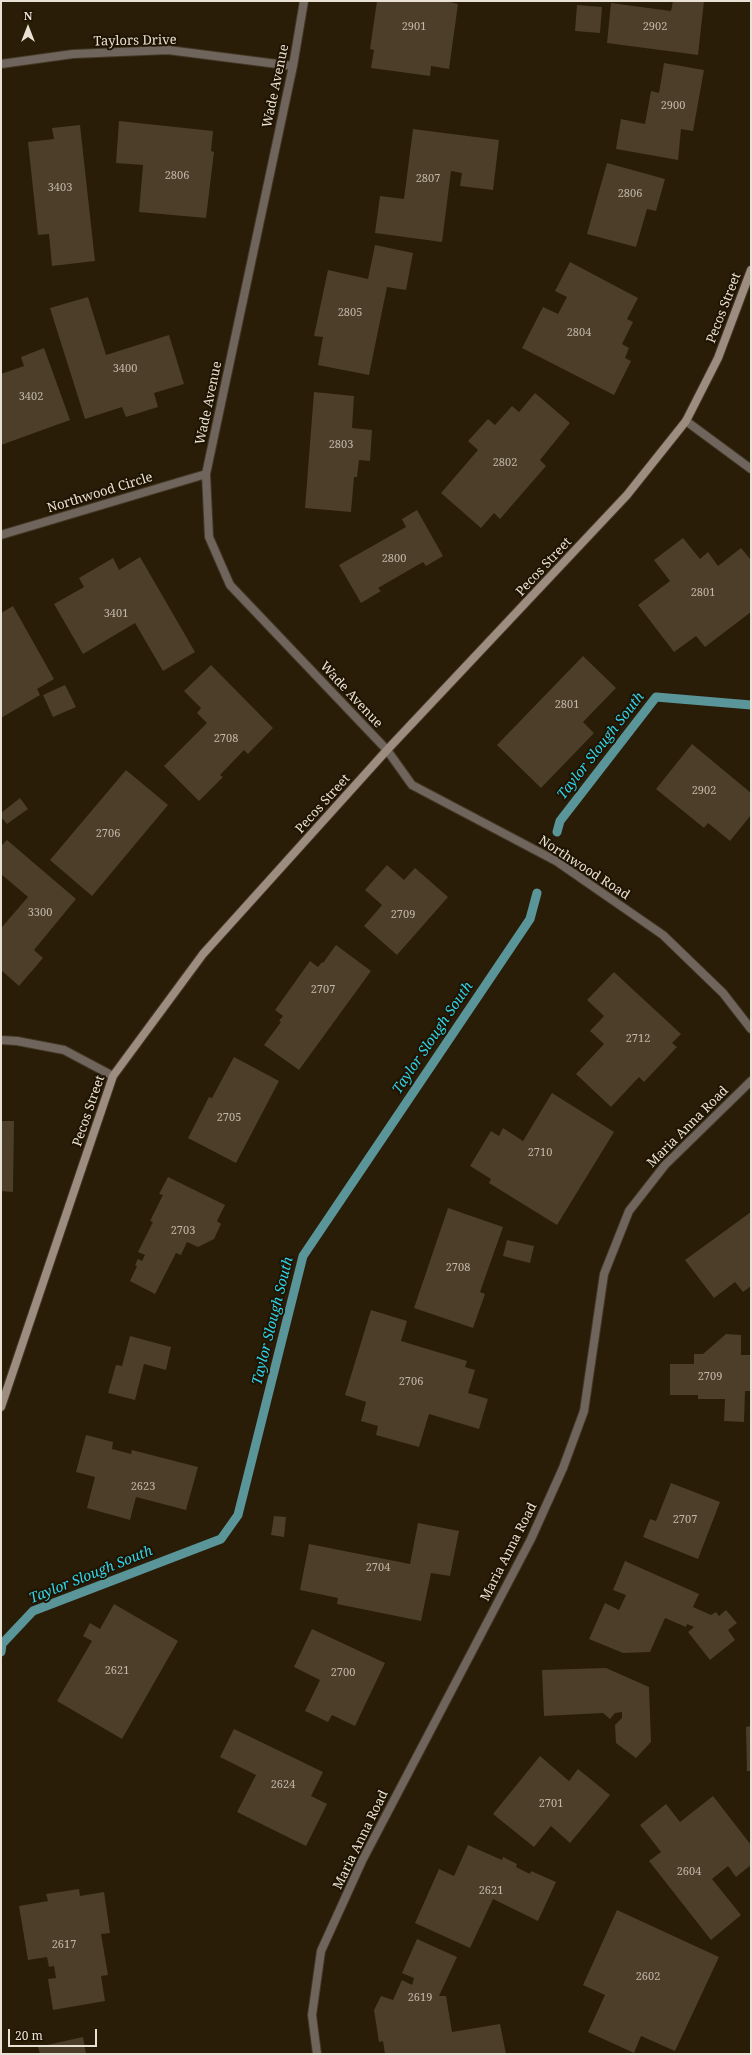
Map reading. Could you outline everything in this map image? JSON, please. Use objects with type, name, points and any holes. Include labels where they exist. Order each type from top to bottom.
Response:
[{"type":"street","name":"Wade Avenue","points":[[304,1],[293,66],[206,474],[209,536],[230,584],[387,750]]},
{"type":"street","name":"Taylors Drive","points":[[1,64],[73,54],[168,50],[293,66]]},
{"type":"street","name":"Pecos Street","points":[[1,1407],[113,1076],[203,954],[387,750],[627,495],[686,421],[718,358],[751,270]]},
{"type":"street","points":[[686,421],[751,469]]},
{"type":"street","name":"Northwood Circle","points":[[1,535],[206,474]]},
{"type":"street","name":"Northwood Road","points":[[387,750],[412,785],[556,861],[663,935],[723,994],[751,1029]]},
{"type":"street","points":[[1,1040],[17,1041],[64,1050],[113,1076]]},
{"type":"street","name":"Maria Anna Road","points":[[317,2054],[312,2015],[321,1951],[362,1861],[531,1538],[563,1468],[584,1411],[604,1274],[629,1211],[665,1165],[751,1082]]},
{"type":"building","points":[[377,1],[446,1],[458,4],[449,69],[431,66],[430,76],[371,68],[374,50],[370,49]]},
{"type":"building","points":[[673,1],[704,1],[698,55],[607,43],[611,3],[671,11]]},
{"type":"building","points":[[577,5],[602,7],[600,33],[575,31]]},
{"type":"building","points":[[664,63],[704,70],[693,131],[681,129],[678,160],[616,149],[621,119],[645,124],[651,91],[659,93]]},
{"type":"building","points":[[119,121],[213,131],[211,151],[214,152],[206,218],[139,212],[143,165],[116,163]]},
{"type":"building","points":[[80,125],[95,261],[52,266],[49,234],[38,235],[28,142],[54,139],[52,128]]},
{"type":"building","points":[[413,129],[499,140],[493,190],[460,186],[462,173],[451,171],[442,242],[375,233],[380,196],[404,199]]},
{"type":"building","points":[[607,163],[665,179],[656,211],[647,209],[636,247],[587,234]]},
{"type":"building","points":[[375,245],[413,253],[406,290],[387,287],[369,375],[318,365],[323,337],[314,336],[328,270],[368,279]]},
{"type":"building","points":[[570,262],[638,298],[627,319],[633,322],[622,344],[629,348],[625,358],[631,361],[614,395],[522,348],[543,307],[558,314],[567,297],[555,291]]},
{"type":"building","points":[[88,297],[106,355],[169,335],[184,384],[154,393],[158,407],[126,417],[122,407],[85,419],[50,308]]},
{"type":"building","points":[[44,348],[70,420],[1,445],[1,374],[24,366],[21,357]]},
{"type":"building","points":[[314,392],[354,396],[352,428],[372,430],[370,461],[359,460],[357,477],[354,477],[351,512],[305,508]]},
{"type":"building","points":[[535,393],[570,423],[540,460],[546,466],[500,519],[494,513],[481,528],[441,493],[478,450],[468,441],[488,419],[495,425],[512,406],[519,412]]},
{"type":"building","points":[[417,510],[443,556],[426,566],[423,562],[378,588],[381,591],[361,603],[339,565],[406,527],[402,519]]},
{"type":"building","points":[[683,538],[700,559],[708,552],[718,566],[741,548],[751,560],[751,612],[705,647],[696,636],[674,652],[638,605],[670,581],[654,560]]},
{"type":"building","points":[[140,557],[195,652],[163,671],[135,623],[83,654],[54,604],[84,587],[79,578],[113,558],[119,570]]},
{"type":"building","points":[[13,606],[54,679],[37,689],[40,695],[1,718],[1,613]]},
{"type":"building","points":[[583,656],[616,688],[583,722],[594,733],[541,788],[497,745]]},
{"type":"building","points":[[211,665],[273,728],[248,754],[244,750],[220,775],[223,777],[199,801],[164,766],[207,723],[197,713],[201,708],[184,691]]},
{"type":"building","points":[[65,685],[76,707],[53,717],[43,695]]},
{"type":"building","points":[[692,744],[751,793],[751,815],[730,841],[708,823],[704,828],[656,789]]},
{"type":"building","points":[[126,770],[168,805],[92,896],[50,860]]},
{"type":"building","points":[[20,798],[28,809],[7,824],[1,817],[1,813]]},
{"type":"building","points":[[7,840],[76,899],[34,950],[43,958],[19,986],[1,970],[1,926],[2,927],[28,897],[1,874],[1,846]]},
{"type":"building","points":[[387,865],[404,880],[415,868],[448,897],[397,955],[364,926],[382,905],[365,890]]},
{"type":"building","points":[[336,945],[371,971],[299,1070],[264,1045],[281,1022],[279,1021],[283,1016],[275,1010],[310,961],[318,967],[322,962],[323,963]]},
{"type":"building","points":[[614,972],[681,1034],[672,1043],[677,1047],[644,1082],[639,1077],[611,1107],[576,1074],[604,1044],[590,1031],[604,1016],[587,1000]]},
{"type":"building","points":[[234,1057],[279,1081],[236,1163],[188,1138],[209,1097],[212,1098]]},
{"type":"building","points":[[552,1093],[614,1132],[557,1225],[489,1183],[491,1179],[470,1166],[491,1131],[499,1136],[503,1128],[523,1141]]},
{"type":"building","points":[[1,1121],[14,1121],[13,1192],[1,1191]]},
{"type":"building","points":[[168,1177],[225,1205],[217,1221],[221,1224],[214,1239],[198,1247],[187,1242],[181,1255],[176,1253],[155,1294],[130,1281],[137,1266],[135,1265],[138,1259],[142,1261],[145,1255],[138,1252],[153,1222],[150,1221],[163,1195],[159,1194]]},
{"type":"building","points":[[448,1208],[503,1227],[480,1292],[485,1294],[473,1328],[414,1308]]},
{"type":"building","points":[[751,1212],[751,1286],[743,1292],[735,1282],[714,1298],[685,1260]]},
{"type":"building","points":[[507,1240],[534,1246],[530,1263],[503,1256]]},
{"type":"building","points":[[371,1310],[407,1321],[401,1341],[467,1361],[465,1367],[475,1370],[468,1393],[488,1399],[479,1429],[429,1414],[419,1447],[376,1435],[378,1426],[361,1421],[366,1402],[345,1395]]},
{"type":"building","points":[[726,1334],[741,1335],[741,1355],[751,1355],[751,1391],[745,1391],[744,1422],[724,1421],[725,1399],[698,1399],[698,1395],[670,1395],[670,1364],[694,1364],[694,1354],[703,1354]]},
{"type":"building","points":[[130,1336],[171,1347],[166,1370],[144,1364],[135,1400],[108,1393],[116,1365],[122,1366]]},
{"type":"building","points":[[86,1435],[113,1442],[112,1449],[131,1454],[132,1450],[198,1467],[186,1510],[136,1497],[130,1520],[87,1508],[95,1477],[76,1472]]},
{"type":"building","points":[[671,1483],[720,1502],[698,1559],[643,1537],[650,1519],[656,1521]]},
{"type":"building","points":[[274,1516],[286,1517],[284,1537],[271,1535]]},
{"type":"building","points":[[418,1523],[459,1531],[450,1576],[431,1573],[421,1621],[337,1604],[338,1598],[300,1590],[309,1544],[410,1564]]},
{"type":"building","points":[[625,1561],[699,1594],[693,1607],[711,1615],[716,1612],[719,1616],[726,1610],[737,1623],[728,1630],[735,1640],[710,1660],[688,1632],[694,1627],[687,1624],[686,1627],[665,1618],[650,1652],[623,1653],[589,1639],[605,1603],[619,1610],[626,1595],[613,1590]]},
{"type":"building","points":[[114,1604],[178,1641],[122,1739],[57,1701],[92,1641],[83,1636],[90,1623],[100,1629]]},
{"type":"building","points":[[312,1629],[385,1663],[355,1726],[332,1715],[328,1722],[305,1711],[320,1680],[294,1667]]},
{"type":"building","points":[[606,1668],[649,1687],[651,1742],[636,1758],[616,1743],[615,1725],[622,1718],[622,1712],[615,1713],[610,1719],[603,1713],[544,1716],[542,1670]]},
{"type":"building","points":[[751,1726],[751,1771],[747,1771],[746,1727]]},
{"type":"building","points":[[234,1729],[323,1772],[311,1796],[327,1804],[306,1846],[237,1812],[256,1775],[220,1757]]},
{"type":"building","points":[[540,1756],[569,1781],[578,1769],[610,1795],[570,1843],[551,1826],[534,1847],[493,1814]]},
{"type":"building","points":[[713,1796],[751,1845],[751,1865],[736,1877],[728,1866],[712,1879],[741,1915],[711,1940],[649,1861],[661,1852],[640,1825],[666,1804],[680,1822]]},
{"type":"building","points":[[468,1845],[502,1860],[503,1857],[517,1864],[516,1867],[530,1874],[531,1871],[556,1882],[538,1921],[493,1899],[470,1948],[415,1923],[439,1869],[454,1876]]},
{"type":"building","points":[[79,1889],[80,1896],[104,1892],[110,1933],[101,1934],[108,1975],[101,1976],[105,2001],[53,2010],[48,1979],[56,1978],[54,1966],[49,1967],[47,1957],[28,1960],[19,1906],[48,1901],[46,1894]]},
{"type":"building","points":[[617,1910],[719,1957],[675,2051],[641,2036],[634,2053],[588,2032],[605,1995],[583,1985]]},
{"type":"building","points":[[417,1939],[457,1957],[439,1996],[446,1996],[452,2032],[500,2024],[506,2054],[385,2054],[383,2041],[379,2042],[374,2010],[381,1996],[393,2000],[402,1980],[412,1985],[414,1978],[402,1973]]},
{"type":"building","points":[[83,2037],[86,2054],[40,2054],[38,2047]]},
{"type":"waterway","name":"Taylor Slough South","points":[[557,832],[560,821],[656,697],[751,705]]},
{"type":"waterway","name":"Taylor Slough South","points":[[1,1652],[2,1644],[33,1611],[221,1539],[238,1515],[303,1256],[530,919],[537,893]]}]
